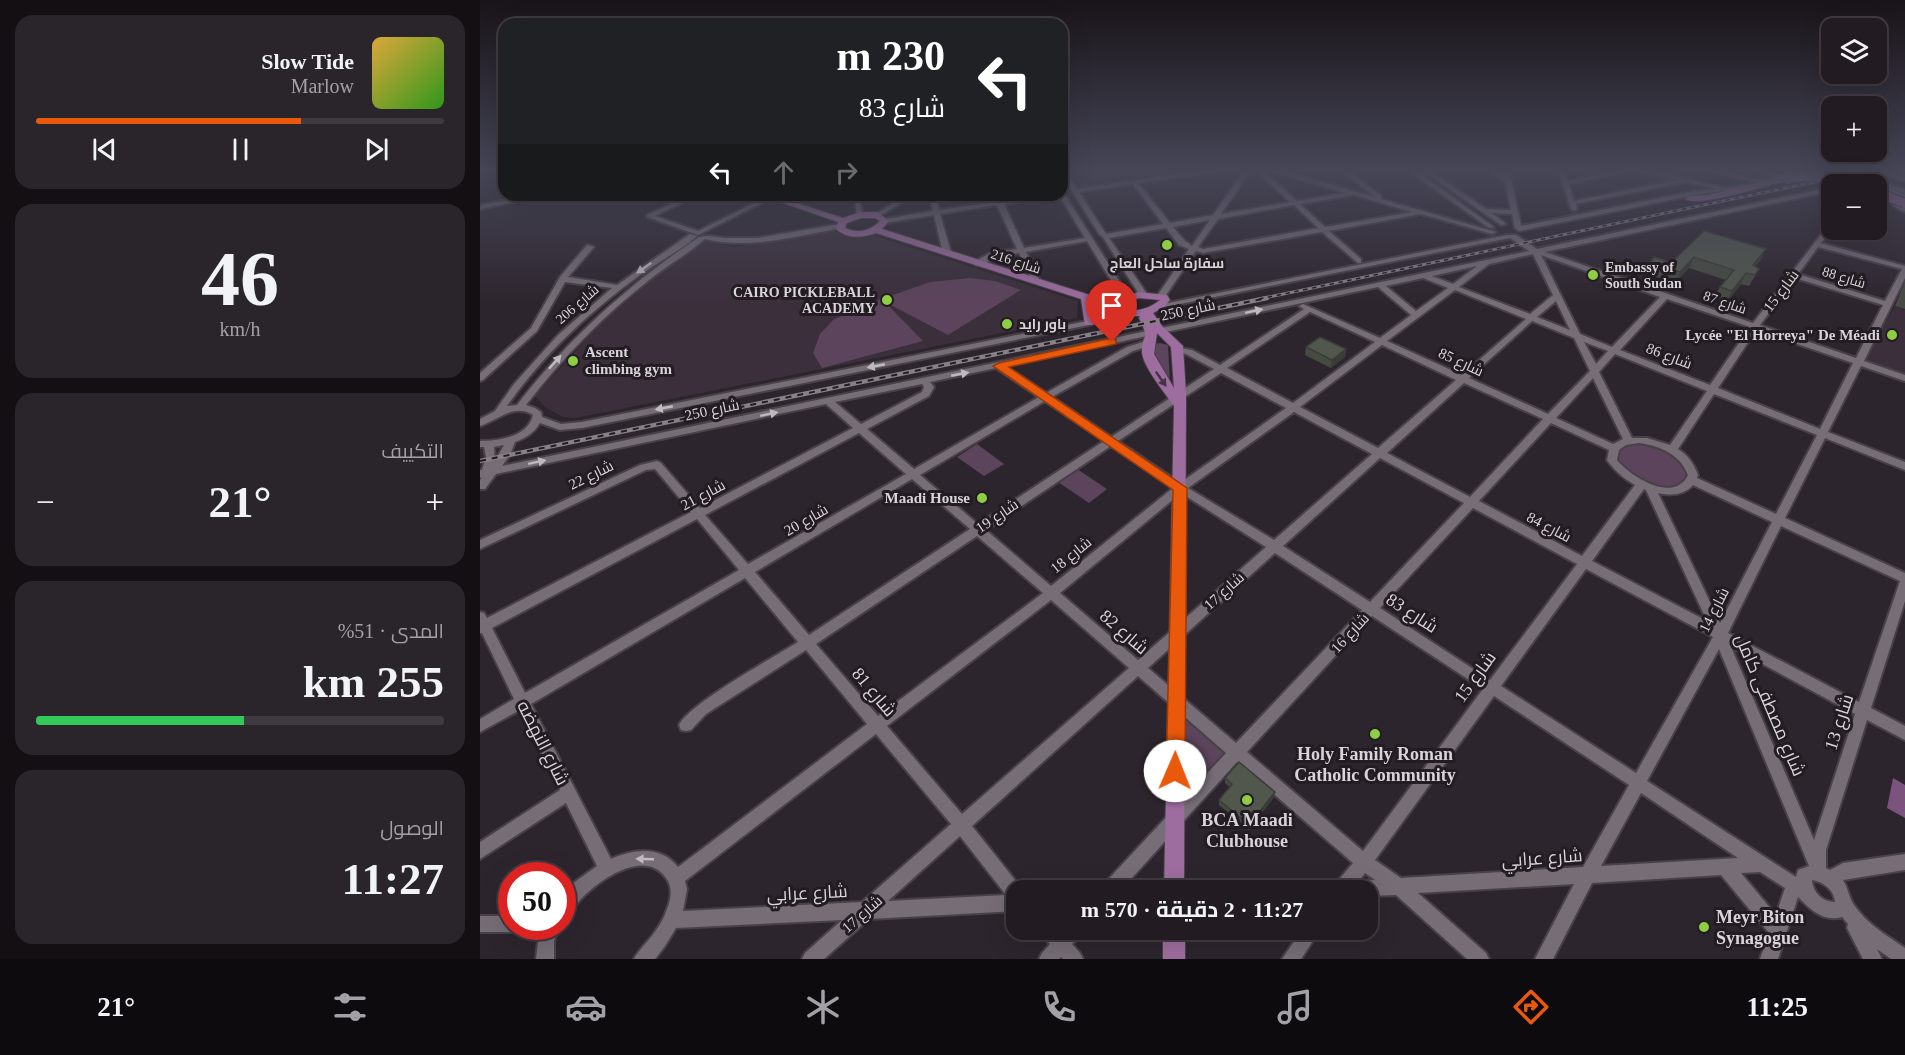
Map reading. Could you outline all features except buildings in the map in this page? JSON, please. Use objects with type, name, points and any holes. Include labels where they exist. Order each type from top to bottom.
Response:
[{"type":"main road","points":[[825,215],[843,222],[860,215],[881,218],[876,230],[853,234],[842,231],[843,222]]},
{"type":"main road","name":"شارع 216","points":[[876,230],[1086,297],[1115,309],[1154,305]]},
{"type":"main road","points":[[1115,309],[1126,298],[1143,294],[1154,305],[1154,336],[1148,354],[1151,362],[1178,400]]},
{"type":"main road","points":[[1086,297],[1089,322]]},
{"type":"main road","points":[[1154,336],[1173,341],[1177,350],[1180,488],[1176,634],[1174,880]]},
{"type":"main road","points":[[1174,940],[1174,959]]},
{"type":"street","points":[[652,215],[649,216],[703,235],[748,242],[843,222]]},
{"type":"street","name":"شارع 206","points":[[498,413],[514,389],[554,344],[618,287],[703,235],[741,215]]},
{"type":"street","name":"شارع 206","points":[[519,408],[560,357],[606,312],[703,235],[741,215]]},
{"type":"street","points":[[881,218],[885,215]]},
{"type":"street","points":[[881,218],[917,215]]},
{"type":"street","points":[[937,215],[947,253]]},
{"type":"street","points":[[1005,215],[1036,281]]},
{"type":"street","points":[[1074,215],[1126,298]]},
{"type":"street","points":[[1091,215],[1143,294]]},
{"type":"street","points":[[1160,215],[1182,243],[1193,249],[1209,251],[1407,215]]},
{"type":"street","points":[[979,263],[990,256],[1089,239],[1100,241],[1105,236],[1228,215]]},
{"type":"street","points":[[1308,215],[1358,261]]},
{"type":"street","points":[[1432,215],[1493,231],[1515,233]]},
{"type":"street","points":[[1457,222],[1470,215]]},
{"type":"street","points":[[1475,215],[1493,231]]},
{"type":"street","points":[[1491,215],[1515,233]]},
{"type":"street","points":[[1515,215],[1515,233]]},
{"type":"street","points":[[1577,215],[1579,219]]},
{"type":"street","name":"شارع 250","points":[[1154,305],[1597,215]]},
{"type":"street","name":"شارع 250","points":[[1579,219],[1602,215]]},
{"type":"street","name":"شارع 250","points":[[485,478],[828,401],[1154,336],[1295,302],[1709,215]]},
{"type":"street","points":[[1154,305],[1215,217]]},
{"type":"street","name":"شارع 250","points":[[1154,305],[1493,231],[1503,224]]},
{"type":"street","name":"شارع 87","points":[[1515,233],[1535,251],[1905,378]]},
{"type":"street","name":"شارع 15","points":[[1672,450],[1754,327],[1821,238]]},
{"type":"street","name":"شارع 88","points":[[1816,244],[1905,269]]},
{"type":"street","points":[[480,378],[534,329],[563,279],[590,247]]},
{"type":"street","points":[[1535,251],[1629,441]]},
{"type":"street","name":"شارع 18","points":[[676,878],[1051,592],[1180,488],[1489,261]]},
{"type":"street","name":"شارع 14","points":[[1544,959],[1587,875],[1720,636],[1905,269]]},
{"type":"street","name":"شارع 86","points":[[1422,275],[1905,466]]},
{"type":"street","name":"شارع 88","points":[[1793,275],[1887,304]]},
{"type":"street","points":[[563,279],[618,287]]},
{"type":"street","points":[[1380,284],[1416,315]]},
{"type":"street","name":"شارع 17","points":[[811,959],[1557,295]]},
{"type":"street","name":"شارع 16","points":[[1119,880],[1665,296]]},
{"type":"street","name":"شارع 85","points":[[1295,302],[1614,448]]},
{"type":"street","name":"شارع 250","points":[[519,408],[534,410],[538,414],[538,419],[560,427],[582,425],[1089,322],[1115,309]]},
{"type":"street","name":"شارع 19","points":[[686,725],[695,714],[807,643],[1112,440],[1178,400],[1220,368],[1310,309]]},
{"type":"street","name":"شارع 20","points":[[480,726],[1154,336]]},
{"type":"street","name":"شارع 84","points":[[1177,350],[1189,352],[1220,368],[1905,733]]},
{"type":"street","name":"شارع 83","points":[[999,366],[1180,488],[1372,609],[1763,864],[1800,889],[1815,903],[1826,909],[1842,907]]},
{"type":"street","name":"شارع 21","points":[[481,624],[698,514],[926,394],[929,387],[924,381]]},
{"type":"street","name":"شارع 82","points":[[828,401],[1364,862],[1398,886],[1480,959]]},
{"type":"street","points":[[480,423],[498,413],[519,408]]},
{"type":"street","points":[[485,478],[491,458],[483,444],[511,440],[529,430],[538,419]]},
{"type":"street","points":[[485,478],[505,455],[511,440]]},
{"type":"street","points":[[1629,441],[1650,442],[1672,450],[1689,465],[1692,480],[1682,489],[1662,491],[1646,487],[1618,469],[1612,460],[1614,448],[1629,441]]},
{"type":"street","name":"شارع 22","points":[[480,545],[650,464],[658,466],[698,514]]},
{"type":"street","points":[[1692,480],[1905,580]]},
{"type":"street","name":"شارع 15","points":[[1349,880],[1584,563],[1646,487]]},
{"type":"street","name":"شارع مصطفى كامل","points":[[1646,487],[1720,636],[1824,876],[1840,890],[1842,907]]},
{"type":"street","name":"شارع 81","points":[[698,514],[962,826],[1006,882]]},
{"type":"street","name":"شارع 13","points":[[1824,876],[1818,850],[1905,580]]},
{"type":"street","name":"شارع النهضه","points":[[481,624],[607,868]]},
{"type":"street","points":[[480,851],[569,793]]},
{"type":"street","points":[[576,892],[585,882],[607,868],[625,861],[642,858],[663,863],[668,867],[676,878],[678,890],[672,920],[648,957]]},
{"type":"street","points":[[1769,959],[1778,931],[1800,889],[1804,876],[1813,872],[1824,876],[1905,862]]},
{"type":"street","name":"شارع عرابي","points":[[1378,888],[1763,864]]},
{"type":"street","points":[[1724,866],[1778,931]]},
{"type":"street","name":"شارع عرابي","points":[[672,920],[1006,903]]},
{"type":"street","points":[[1842,907],[1866,932],[1905,958]]},
{"type":"street","points":[[1842,907],[1873,959]]},
{"type":"street","points":[[480,924],[498,924]]},
{"type":"street","points":[[545,959],[546,940]]},
{"type":"street","points":[[1057,940],[1074,959]]},
{"type":"street","points":[[1048,959],[1065,940]]},
{"type":"street","points":[[1291,959],[1305,940]]},
{"type":"shaded area","points":[[833,230],[845,236],[872,235],[1078,301],[1077,318],[575,418],[563,417],[545,407],[535,396],[609,314],[650,280],[703,243],[707,241],[733,247]]},
{"type":"shaded area","points":[[970,278],[995,281],[1021,290],[948,335],[885,302],[923,341],[822,368],[813,353],[820,334],[833,320],[859,307],[930,282]]},
{"type":"shaded area","name":"Lycée \"El Horreya\" De Méadi","points":[[1895,306],[1905,310],[1905,374],[1864,360]]},
{"type":"shaded area","points":[[1154,344],[1168,345],[1170,385],[1152,358]]},
{"type":"shaded area","points":[[1642,442],[1666,450],[1679,459],[1687,471],[1688,480],[1668,489],[1658,489],[1631,476],[1615,462],[1615,451],[1625,444]]},
{"type":"shaded area","points":[[977,444],[1004,464],[984,476],[957,457]]},
{"type":"shaded area","points":[[1077,469],[1107,489],[1089,503],[1058,482]]},
{"type":"shaded area","points":[[1180,709],[1231,753],[1179,807]]},
{"type":"shaded area","points":[[1893,778],[1905,785],[1905,818],[1887,808]]},
{"type":"railway","points":[[1259,299],[1657,215]]},
{"type":"railway","points":[[480,461],[1267,298]]},
{"type":"place","name":"سفارة ساحل العاج","points":[[1167,245]]},
{"type":"place","name":"Embassy of South Sudan","points":[[1593,275]]},
{"type":"place","name":"CAIRO PICKLEBALL ACADEMY","points":[[887,300]]},
{"type":"place","name":"باور رايد","points":[[1007,324]]},
{"type":"place","name":"Lycée \"El Horreya\" De Méadi","points":[[1892,335]]},
{"type":"place","name":"Ascent climbing gym","points":[[573,361]]},
{"type":"place","name":"Maadi House","points":[[982,498]]},
{"type":"place","name":"Holy Family Roman Catholic Community","points":[[1375,734]]},
{"type":"place","name":"BCA Maadi Clubhouse","points":[[1247,800]]},
{"type":"place","name":"Meyr Biton Synagogue","points":[[1704,927]]},
{"type":"route","points":[[1112,342],[999,366],[1180,488],[1175,771]]}]
